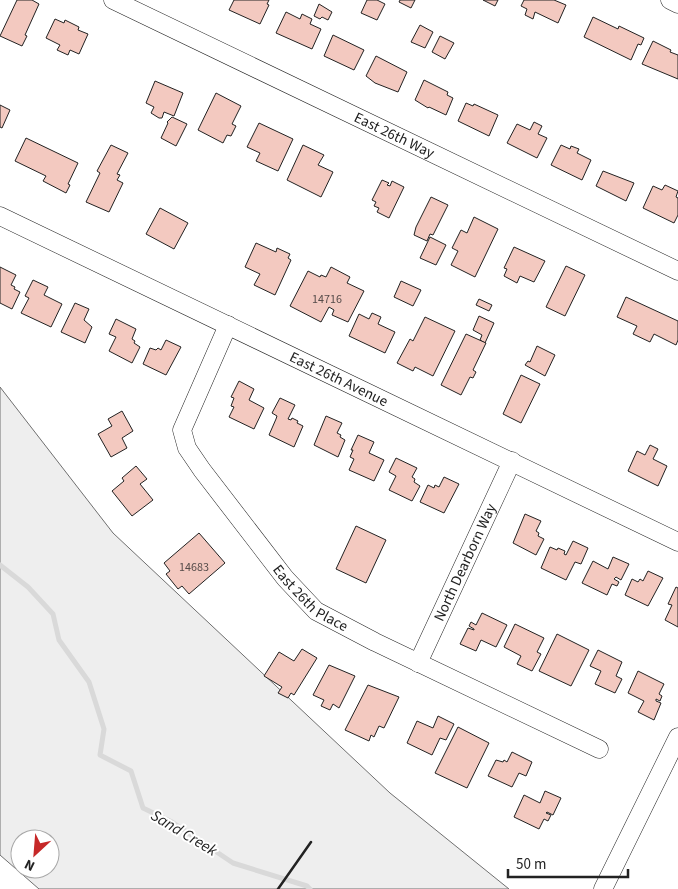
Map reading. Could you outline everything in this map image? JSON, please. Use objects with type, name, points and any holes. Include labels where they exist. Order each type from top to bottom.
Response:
[{"type":"street","name":"East 26th Way","points":[[113,0],[678,270]]},
{"type":"street","points":[[670,0],[678,4]]},
{"type":"street","name":"East 26th Avenue","points":[[0,216],[678,542]]},
{"type":"street","name":"East 26th Place","points":[[228,325],[182,430],[187,448],[202,470],[285,578],[316,611],[418,663],[599,749]]},
{"type":"street","name":"North Dearborn Way","points":[[418,663],[512,461]]},
{"type":"street","points":[[603,889],[678,737]]},
{"type":"shaded area","points":[[0,387],[113,533],[390,793],[509,889],[39,889],[28,879],[60,879],[60,829],[10,829],[10,864],[0,855]]},
{"type":"building","points":[[17,0],[32,0],[39,4],[22,46],[0,36]]},
{"type":"building","points":[[234,0],[269,0],[267,4],[269,5],[260,24],[229,10]]},
{"type":"building","points":[[367,0],[377,0],[385,4],[377,20],[361,13]]},
{"type":"building","points":[[400,0],[415,0],[411,8],[399,2]]},
{"type":"building","points":[[483,0],[498,0],[495,6]]},
{"type":"building","points":[[524,0],[554,0],[566,5],[558,23],[535,12],[533,19],[525,15],[527,9],[521,6]]},
{"type":"building","points":[[319,4],[332,12],[328,20],[314,16]]},
{"type":"building","points":[[286,12],[300,19],[302,14],[312,19],[310,24],[321,29],[312,49],[276,33]]},
{"type":"building","points":[[593,17],[618,29],[619,26],[644,38],[641,45],[638,44],[631,60],[584,37]]},
{"type":"building","points":[[55,19],[64,23],[65,20],[79,27],[78,30],[88,34],[79,54],[70,50],[68,55],[57,50],[60,45],[46,38]]},
{"type":"building","points":[[420,25],[433,32],[425,48],[411,42]]},
{"type":"building","points":[[333,35],[364,50],[354,70],[324,56]]},
{"type":"building","points":[[440,36],[454,43],[445,59],[432,52]]},
{"type":"building","points":[[653,41],[678,55],[678,79],[642,64]]},
{"type":"building","points":[[376,56],[407,72],[398,92],[375,83],[366,76]]},
{"type":"building","points":[[424,80],[448,92],[447,95],[453,98],[446,115],[428,108],[415,100]]},
{"type":"building","points":[[155,81],[183,93],[174,116],[164,112],[162,118],[159,118],[151,113],[154,107],[146,103]]},
{"type":"building","points":[[216,93],[241,106],[232,124],[236,126],[231,136],[227,135],[223,143],[198,130]]},
{"type":"building","points":[[466,103],[473,106],[474,104],[498,115],[489,136],[458,121]]},
{"type":"building","points":[[0,105],[10,110],[2,128],[0,127]]},
{"type":"building","points":[[172,117],[187,124],[176,146],[161,138],[167,122]]},
{"type":"building","points":[[534,122],[542,126],[538,134],[547,138],[537,158],[507,143],[517,124],[530,130]]},
{"type":"building","points":[[259,123],[293,139],[278,171],[256,161],[260,153],[247,147]]},
{"type":"building","points":[[26,138],[78,163],[66,193],[43,181],[46,176],[15,161]]},
{"type":"building","points":[[111,145],[128,153],[117,174],[120,175],[117,180],[123,183],[109,212],[86,202],[100,173],[97,171]]},
{"type":"building","points":[[303,145],[324,155],[318,165],[333,172],[321,197],[287,180]]},
{"type":"building","points":[[561,145],[570,149],[571,146],[579,149],[577,153],[591,160],[582,180],[551,165]]},
{"type":"building","points":[[603,171],[634,183],[626,201],[596,186]]},
{"type":"building","points":[[382,180],[389,183],[387,185],[390,186],[392,181],[404,187],[389,218],[377,212],[379,208],[374,206],[376,202],[372,200]]},
{"type":"building","points":[[665,185],[678,191],[676,197],[678,198],[678,215],[674,223],[643,208],[653,186],[662,190]]},
{"type":"building","points":[[431,197],[448,205],[433,235],[430,234],[427,241],[414,235]]},
{"type":"building","points":[[160,208],[188,223],[174,249],[146,234]]},
{"type":"building","points":[[474,217],[498,229],[475,277],[451,265],[458,251],[452,248],[461,230],[467,233]]},
{"type":"building","points":[[430,237],[446,245],[436,265],[420,258]]},
{"type":"building","points":[[256,243],[276,252],[277,248],[290,254],[288,258],[291,260],[275,295],[254,285],[260,274],[245,267]]},
{"type":"building","points":[[514,247],[545,261],[534,282],[520,276],[517,283],[504,276],[507,269],[504,268]]},
{"type":"building","points":[[566,266],[585,275],[565,316],[546,307]]},
{"type":"building","points":[[0,267],[16,275],[11,285],[20,292],[12,309],[0,303]]},
{"type":"building","points":[[331,267],[350,277],[347,283],[364,291],[348,322],[332,315],[334,310],[329,307],[321,322],[290,306],[308,271],[320,277],[321,275],[326,277]]},
{"type":"building","points":[[33,280],[48,287],[44,295],[62,304],[51,327],[21,313],[29,298],[25,296]]},
{"type":"building","points":[[401,281],[421,290],[413,306],[394,297]]},
{"type":"building","points":[[626,297],[678,321],[678,340],[676,345],[654,334],[650,342],[633,334],[637,326],[617,317]]},
{"type":"building","points":[[479,299],[492,305],[489,311],[476,305]]},
{"type":"building","points":[[75,303],[89,309],[84,320],[92,327],[85,343],[61,332]]},
{"type":"building","points":[[372,313],[381,317],[378,324],[395,332],[385,353],[349,336],[359,314],[369,319]]},
{"type":"building","points":[[479,316],[494,323],[485,343],[480,340],[482,335],[473,330]]},
{"type":"building","points":[[425,317],[455,331],[433,376],[415,367],[413,371],[397,363],[410,339],[413,341]]},
{"type":"building","points":[[116,319],[136,329],[132,339],[140,347],[132,363],[109,351],[116,337],[109,334]]},
{"type":"building","points":[[466,334],[486,343],[473,370],[476,372],[473,378],[470,377],[461,395],[441,385]]},
{"type":"building","points":[[166,340],[181,347],[166,375],[143,364],[150,348],[161,350]]},
{"type":"building","points":[[537,346],[555,355],[545,376],[525,365],[528,361],[530,362]]},
{"type":"building","points":[[521,375],[540,384],[521,423],[503,414]]},
{"type":"building","points":[[239,381],[254,389],[249,400],[264,408],[254,429],[229,417],[234,407],[231,406],[234,398],[231,397]]},
{"type":"building","points":[[280,398],[295,405],[288,419],[291,420],[292,418],[303,426],[294,447],[269,435],[277,416],[272,413]]},
{"type":"building","points":[[122,411],[133,431],[122,438],[127,448],[111,457],[98,434],[112,426],[108,419]]},
{"type":"building","points":[[326,416],[342,423],[337,433],[345,440],[338,457],[314,445]]},
{"type":"building","points":[[358,435],[374,442],[369,453],[384,460],[374,481],[349,470],[354,459],[350,457],[353,450],[351,450]]},
{"type":"building","points":[[650,445],[658,449],[653,459],[667,466],[658,486],[628,471],[637,451],[645,455]]},
{"type":"building","points":[[396,458],[417,468],[412,477],[415,479],[414,482],[420,486],[412,501],[389,490],[396,476],[389,472]]},
{"type":"building","points":[[136,466],[147,479],[140,484],[153,500],[132,516],[112,491],[124,481],[122,478]]},
{"type":"building","points":[[444,477],[459,484],[444,513],[420,502],[428,485],[434,488],[435,485],[439,487]]},
{"type":"building","points":[[525,514],[541,521],[536,531],[539,533],[538,536],[544,539],[536,555],[513,543]]},
{"type":"building","points":[[356,526],[386,540],[366,583],[336,569]]},
{"type":"building","points":[[199,533],[225,563],[189,594],[182,586],[178,589],[166,574],[170,571],[164,563]]},
{"type":"building","points":[[573,541],[588,548],[581,564],[575,562],[566,580],[541,568],[550,547],[565,551],[564,554],[566,555]]},
{"type":"building","points":[[613,557],[629,564],[621,580],[616,577],[614,579],[619,582],[617,586],[612,584],[607,595],[582,583],[593,561],[608,569]]},
{"type":"building","points":[[648,571],[663,578],[648,606],[625,595],[632,579],[638,582],[640,579],[643,581]]},
{"type":"building","points":[[676,587],[678,588],[678,627],[665,620],[672,605],[668,604]]},
{"type":"building","points":[[482,613],[507,625],[496,647],[481,640],[476,651],[460,644],[468,628],[474,630],[469,626],[471,622],[476,625]]},
{"type":"building","points":[[515,624],[544,638],[537,652],[541,654],[532,671],[517,664],[521,656],[504,647]]},
{"type":"building","points":[[557,634],[589,650],[571,686],[539,671]]},
{"type":"building","points":[[302,649],[317,658],[294,695],[291,693],[288,698],[278,693],[282,687],[264,676],[279,652],[294,661]]},
{"type":"building","points":[[598,650],[622,662],[616,676],[622,679],[615,693],[595,684],[601,671],[590,666]]},
{"type":"building","points":[[329,665],[355,676],[339,708],[333,704],[330,710],[321,706],[324,700],[313,695]]},
{"type":"building","points":[[638,671],[664,684],[659,694],[662,696],[660,701],[656,699],[656,701],[661,703],[654,720],[638,712],[644,701],[628,693]]},
{"type":"building","points":[[368,685],[399,697],[384,728],[379,726],[374,737],[371,735],[369,741],[345,730]]},
{"type":"building","points":[[438,716],[454,724],[446,740],[440,738],[432,755],[407,743],[417,721],[433,728]]},
{"type":"building","points":[[458,727],[489,743],[467,788],[435,773]]},
{"type":"building","points":[[512,752],[532,762],[526,776],[519,773],[512,787],[488,776],[496,760],[507,762]]},
{"type":"building","points":[[545,791],[561,798],[553,815],[546,813],[551,815],[548,821],[544,819],[539,829],[514,817],[524,795],[540,803]]},
{"type":"waterway","name":"Sand Creek","points":[[0,565],[28,587],[53,614],[59,640],[89,682],[104,729],[100,755],[131,771],[143,808],[172,822],[233,863],[307,886],[310,889]]},
{"type":"wall","points":[[278,889],[311,842]]}]
